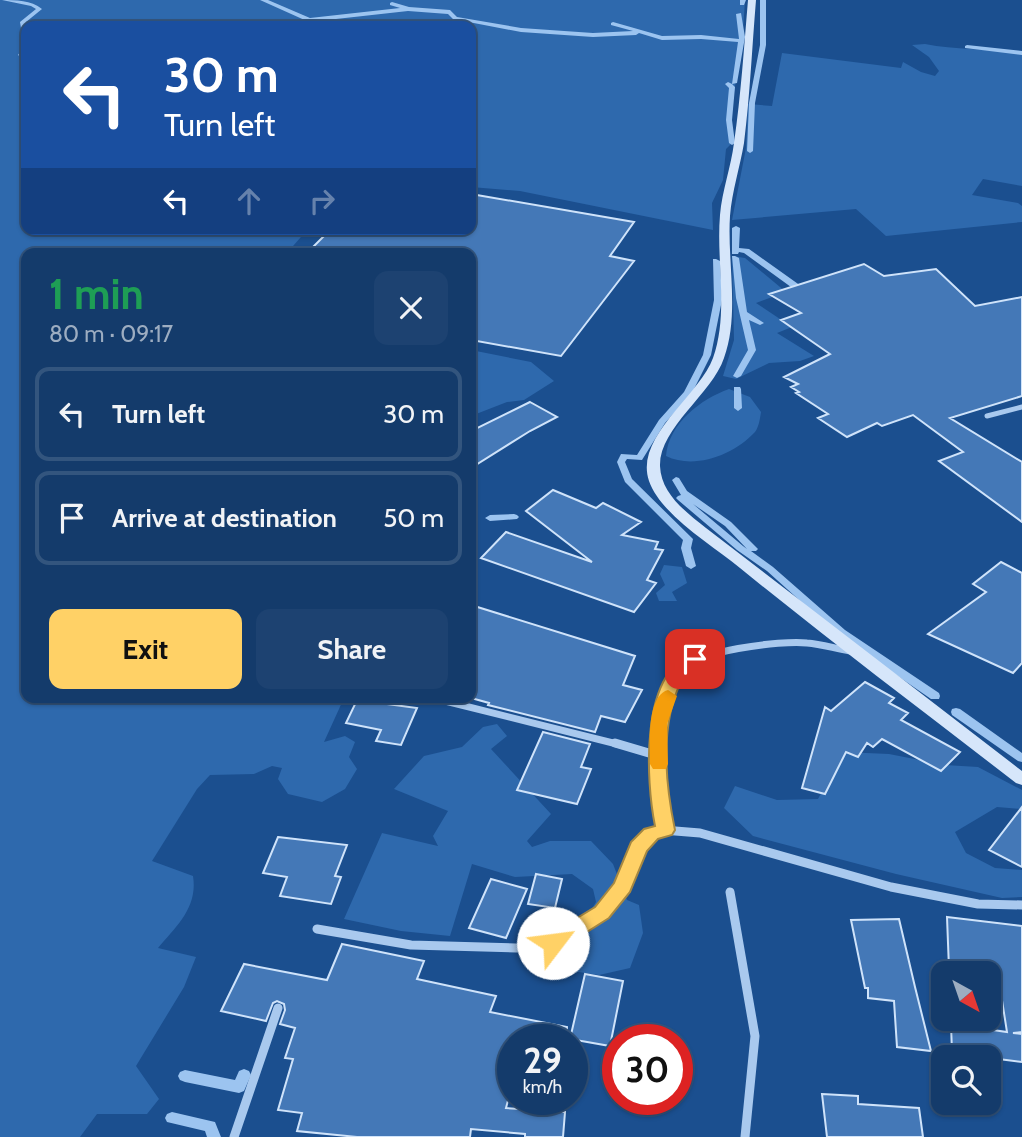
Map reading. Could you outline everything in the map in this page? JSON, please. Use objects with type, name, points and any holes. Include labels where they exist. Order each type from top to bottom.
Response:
[{"type":"street","points":[[752,0],[738,144],[725,214],[724,333],[718,359],[703,388],[660,440],[653,461],[655,477],[665,497],[701,528],[857,653],[1022,779]]},
{"type":"street","points":[[987,416],[1022,407]]},
{"type":"street","points":[[665,830],[660,805],[658,724],[677,672],[705,655],[792,643],[857,653]]},
{"type":"street","points":[[454,703],[564,729],[659,756]]},
{"type":"street","points":[[317,929],[399,944],[529,949],[553,943],[602,912],[623,887],[638,847],[651,834],[675,828],[891,887],[978,904],[1022,905]]},
{"type":"street","points":[[730,892],[755,1036],[745,1137]]},
{"type":"street","points":[[234,1137],[278,1008]]},
{"type":"shaded area","points":[[0,0],[745,0],[742,47],[730,115],[732,143],[726,149],[723,180],[712,203],[713,230],[520,191],[476,187],[476,21],[21,21],[21,235],[303,235],[291,248],[21,248],[21,703],[342,703],[324,742],[345,736],[355,742],[349,757],[357,769],[345,789],[322,802],[288,794],[278,779],[282,768],[272,766],[254,774],[210,775],[197,789],[152,861],[193,876],[194,887],[189,907],[179,924],[158,948],[196,957],[184,987],[136,1066],[159,1099],[147,1114],[97,1114],[80,1137],[0,1137]]},
{"type":"shaded area","points":[[912,45],[1022,53],[1022,186],[983,179],[972,195],[1018,203],[1022,206],[1022,222],[886,236],[856,209],[732,220],[746,148],[748,104],[772,106],[782,53],[901,68],[903,62],[935,76],[939,71],[929,57]]},
{"type":"shaded area","points":[[732,256],[745,258],[786,292],[756,303],[792,327],[777,333],[814,356],[800,361],[769,363],[736,379],[723,376],[734,340]]},
{"type":"shaded area","points":[[476,351],[531,362],[554,381],[524,400],[507,402],[476,414]]},
{"type":"shaded area","points":[[729,389],[750,397],[761,412],[755,432],[736,447],[713,458],[689,461],[666,456],[673,433],[688,414],[708,399]]},
{"type":"shaded area","points":[[664,565],[682,567],[687,583],[672,592],[677,601],[659,601],[656,593],[665,585],[660,574]]},
{"type":"shaded area","points":[[497,724],[507,736],[491,749],[551,814],[527,841],[532,847],[550,841],[591,841],[613,864],[627,900],[639,905],[643,933],[630,968],[599,975],[551,968],[553,953],[572,941],[596,902],[593,889],[572,874],[515,877],[472,864],[450,936],[401,931],[344,919],[382,833],[438,846],[433,836],[448,811],[394,789],[424,756],[462,747],[483,727]]},
{"type":"shaded area","points":[[843,752],[889,754],[945,765],[978,767],[1022,790],[1022,809],[997,807],[955,832],[966,853],[995,868],[1022,870],[1022,897],[1002,898],[896,874],[753,836],[724,808],[735,786],[777,800],[818,799]]},
{"type":"building","points":[[476,195],[634,222],[610,256],[634,261],[561,356],[476,341],[476,248],[312,248],[325,235],[476,235]]},
{"type":"building","points":[[864,264],[884,276],[936,269],[975,306],[1022,297],[1022,396],[950,418],[1022,462],[1022,522],[939,461],[963,452],[913,415],[882,426],[877,423],[847,437],[818,418],[828,414],[796,393],[799,392],[791,387],[798,384],[784,377],[830,354],[781,320],[801,313],[769,294]]},
{"type":"building","points":[[530,402],[557,417],[476,465],[476,429]]},
{"type":"building","points":[[553,490],[596,508],[603,503],[641,522],[622,535],[658,542],[655,549],[663,550],[647,580],[656,583],[634,612],[481,558],[506,532],[592,562],[526,511]]},
{"type":"building","points":[[1001,562],[1022,573],[1022,663],[1013,673],[928,634],[986,592],[973,584]]},
{"type":"building","points":[[476,607],[635,656],[623,685],[642,690],[625,722],[601,716],[595,732],[488,705],[489,703],[476,699]]},
{"type":"building","points":[[865,682],[894,698],[889,703],[908,713],[901,720],[960,752],[941,771],[882,739],[873,747],[867,743],[858,757],[846,752],[825,794],[802,788],[825,707],[831,711]]},
{"type":"building","points":[[356,703],[417,708],[401,745],[376,741],[381,730],[346,723]]},
{"type":"building","points":[[543,732],[590,744],[581,767],[591,769],[577,804],[517,790]]},
{"type":"building","points":[[1022,807],[1022,867],[989,850]]},
{"type":"building","points":[[278,837],[347,845],[335,876],[341,877],[331,904],[280,896],[287,877],[263,873]]},
{"type":"building","points":[[536,874],[562,879],[555,908],[528,904]]},
{"type":"building","points":[[491,879],[527,889],[506,938],[469,928]]},
{"type":"building","points":[[947,917],[1022,926],[1022,1032],[1013,1033],[1022,1034],[1022,1062],[1001,1059],[1001,1045],[952,1045],[951,1031],[1007,1032],[1001,994],[1001,961],[949,961]]},
{"type":"building","points":[[899,919],[931,1051],[897,1047],[894,1001],[868,998],[868,988],[865,988],[851,920]]},
{"type":"building","points":[[342,944],[424,961],[417,979],[496,996],[490,1012],[552,1024],[497,1024],[497,1115],[565,1115],[563,1137],[525,1137],[525,1134],[471,1129],[470,1137],[357,1137],[297,1131],[302,1113],[278,1110],[293,1059],[285,1058],[295,1028],[280,1024],[285,1010],[284,1004],[277,1001],[273,1003],[266,1021],[221,1011],[244,964],[327,980]]},
{"type":"building","points":[[585,974],[623,981],[614,1024],[602,1024],[602,1045],[588,1042],[588,1024],[573,1024]]},
{"type":"building","points":[[822,1094],[858,1096],[858,1104],[919,1108],[923,1137],[827,1137]]},
{"type":"waterway","points":[[5,0],[33,5],[39,9],[24,21]]},
{"type":"waterway","points":[[263,0],[309,20],[408,9]]},
{"type":"waterway","points":[[742,4],[743,0]]},
{"type":"waterway","points":[[750,151],[752,103],[763,45],[763,0]]},
{"type":"waterway","points":[[392,4],[408,9]]},
{"type":"waterway","points":[[408,9],[450,12],[455,18],[472,21]]},
{"type":"waterway","points":[[734,83],[742,37],[739,14]]},
{"type":"waterway","points":[[476,22],[521,30],[593,35],[636,33]]},
{"type":"waterway","points":[[613,24],[662,38],[701,37],[741,41]]},
{"type":"waterway","points":[[967,47],[1022,53]]},
{"type":"waterway","points":[[728,84],[732,87],[729,120],[732,143]]},
{"type":"waterway","points":[[735,249],[736,228]]},
{"type":"waterway","points":[[735,249],[746,251],[805,293]]},
{"type":"waterway","points":[[735,258],[743,312],[760,323]]},
{"type":"waterway","points":[[691,566],[686,548],[688,539],[628,480],[621,462],[624,456],[639,458],[662,422],[688,393],[707,355],[718,300],[716,261]]},
{"type":"waterway","points":[[737,376],[752,350],[744,314]]},
{"type":"waterway","points":[[737,389],[738,408]]},
{"type":"waterway","points":[[676,480],[684,493],[728,524],[753,549]]},
{"type":"waterway","points":[[681,498],[740,548],[770,569],[841,632],[935,696]]},
{"type":"waterway","points":[[490,518],[514,517]]},
{"type":"waterway","points":[[956,712],[1022,758]]},
{"type":"waterway","points":[[185,1076],[239,1087],[244,1075]]},
{"type":"waterway","points":[[172,1118],[210,1126],[214,1137]]},
{"type":"slow traffic","points":[[659,764],[658,724],[668,696]]},
{"type":"route","points":[[553,943],[602,912],[623,887],[638,847],[651,834],[665,830],[660,805],[658,724],[677,672],[695,659]]}]
